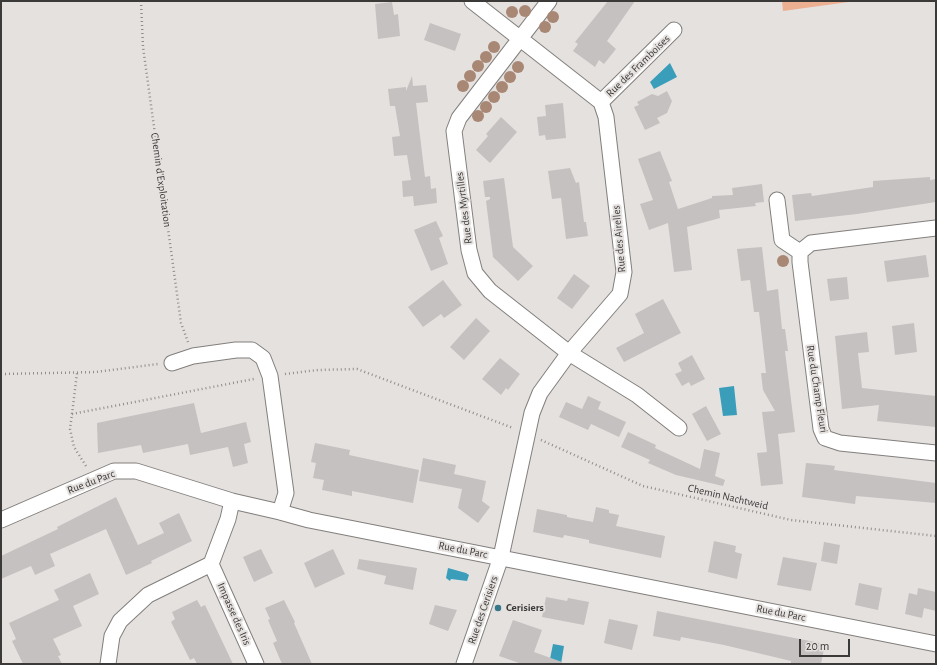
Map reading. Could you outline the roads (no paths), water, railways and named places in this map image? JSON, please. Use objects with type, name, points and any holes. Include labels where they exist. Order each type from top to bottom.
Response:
[{"type":"street","points":[[472,1],[601,102]]},
{"type":"street","name":"Rue des Myrtilles","points":[[549,1],[459,118],[454,131],[469,250],[475,273],[490,291],[569,353],[637,395],[679,428]]},
{"type":"street","name":"Rue des Framboises","points":[[601,102],[674,30]]},
{"type":"street","name":"Rue des Airelles","points":[[501,557],[532,413],[540,393],[569,353],[620,294],[624,272],[606,117],[601,102]]},
{"type":"street","points":[[777,200],[782,240],[800,252],[811,243],[936,228]]},
{"type":"street","name":"Rue du Champ Fleuri","points":[[800,252],[821,429],[825,438],[840,443],[936,453]]},
{"type":"street","points":[[172,363],[193,356],[236,350],[252,350],[263,358],[270,376],[286,493],[280,512]]},
{"type":"street","name":"Rue du Parc","points":[[1,520],[114,471],[136,471],[232,501],[309,520],[936,644]]},
{"type":"street","points":[[108,664],[112,636],[120,621],[148,595],[211,564],[228,519],[232,501]]},
{"type":"street","name":"Rue des Cerisiers","points":[[464,664],[501,557]]},
{"type":"street","name":"Impasse des Iris","points":[[211,564],[256,664]]},
{"type":"water","points":[[670,63],[677,77],[654,89],[650,82]]},
{"type":"water","points":[[734,386],[737,415],[723,416],[719,388]]},
{"type":"water","points":[[448,568],[469,575],[467,581],[451,579],[450,581],[446,578]]},
{"type":"water","points":[[553,644],[564,646],[561,664],[549,664]]},
{"type":"place","name":"Cerisiers","points":[[498,608]]}]
